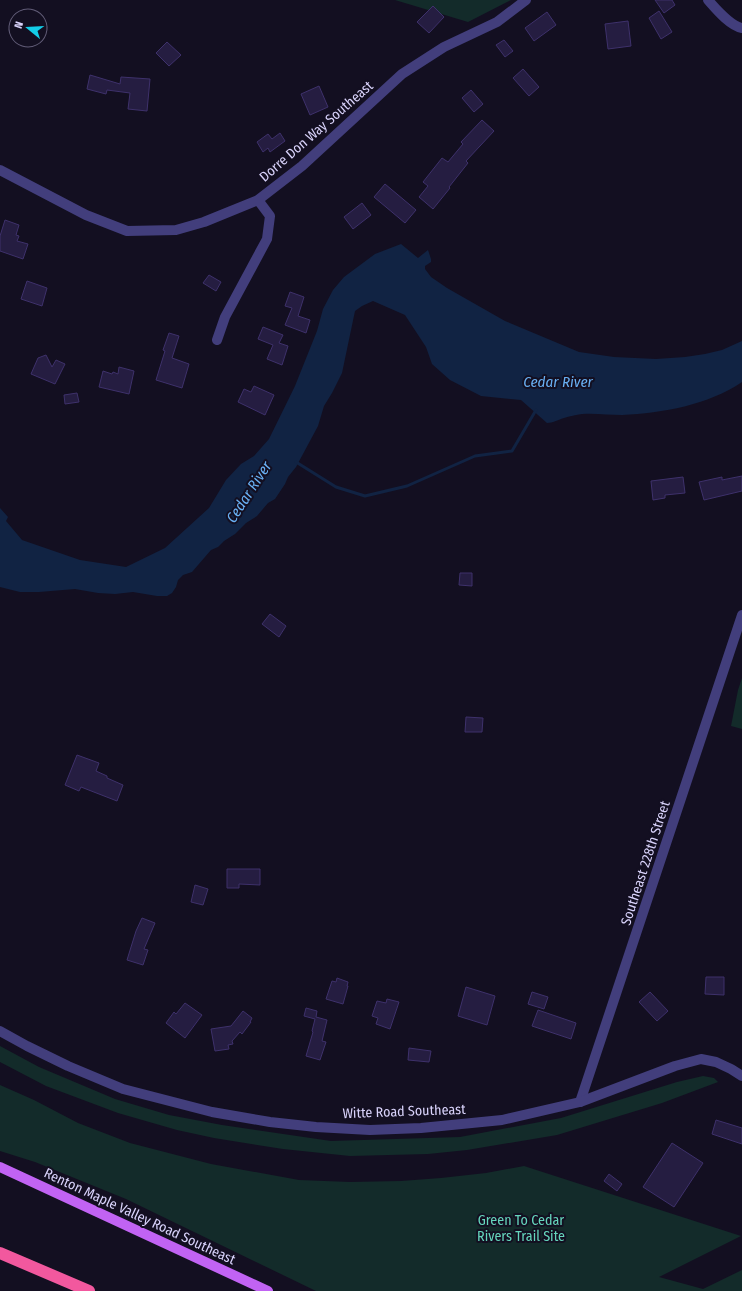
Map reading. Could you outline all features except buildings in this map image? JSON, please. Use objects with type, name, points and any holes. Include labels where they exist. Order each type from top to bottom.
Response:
[{"type":"highway","points":[[0,1253],[89,1291]]},
{"type":"main road","name":"Renton Maple Valley Road Southeast","points":[[0,1167],[268,1291]]},
{"type":"street","name":"Dorre Don Way Southeast","points":[[0,170],[86,215],[128,232],[176,230],[204,222],[258,200],[302,166],[402,74],[444,47],[497,22],[526,0]]},
{"type":"street","points":[[708,0],[723,17],[742,28]]},
{"type":"street","points":[[217,340],[225,317],[267,239],[270,216],[258,200]]},
{"type":"street","name":"Southeast 228th Street","points":[[580,1102],[742,615]]},
{"type":"street","name":"Witte Road Southeast","points":[[0,1031],[68,1066],[123,1089],[212,1112],[270,1122],[316,1127],[370,1130],[421,1128],[502,1120],[580,1102],[675,1066],[701,1059],[716,1062],[742,1076]]},
{"type":"green space","points":[[395,0],[511,0],[468,22]]},
{"type":"green space","points":[[742,678],[742,729],[731,726],[738,690]]},
{"type":"green space","points":[[0,1046],[39,1067],[115,1099],[169,1115],[222,1125],[331,1141],[460,1137],[561,1118],[677,1082],[703,1076],[714,1078],[718,1082],[662,1103],[557,1135],[467,1150],[428,1154],[350,1156],[283,1149],[214,1138],[177,1130],[118,1113],[46,1086],[0,1062]]},
{"type":"green space","name":"Green To Cedar Rivers Trail Site","points":[[0,1085],[34,1100],[78,1123],[130,1143],[211,1164],[299,1180],[350,1182],[401,1181],[486,1173],[524,1166],[741,1236],[659,1277],[703,1289],[742,1270],[742,1291],[316,1291],[126,1199],[35,1162],[0,1151]]},
{"type":"water","name":"Cedar River","points":[[401,244],[418,258],[428,250],[431,262],[425,266],[425,269],[431,277],[447,288],[505,321],[579,352],[614,357],[656,359],[705,354],[722,350],[742,341],[742,382],[715,397],[669,410],[622,415],[582,414],[547,423],[521,400],[481,396],[450,380],[432,364],[426,347],[405,315],[373,301],[355,311],[342,373],[324,406],[318,426],[296,467],[288,477],[275,499],[268,503],[257,516],[246,523],[235,534],[218,547],[211,550],[192,572],[183,575],[178,580],[172,593],[167,596],[157,596],[133,592],[115,594],[98,593],[75,589],[20,592],[0,587],[0,508],[8,517],[6,521],[22,540],[80,560],[126,567],[165,548],[209,508],[226,480],[241,464],[254,456],[269,439],[295,386],[317,331],[323,309],[333,290],[344,277],[375,254]]},
{"type":"waterway","points":[[296,462],[336,487],[365,496],[407,486],[475,456],[512,451],[536,410]]}]
